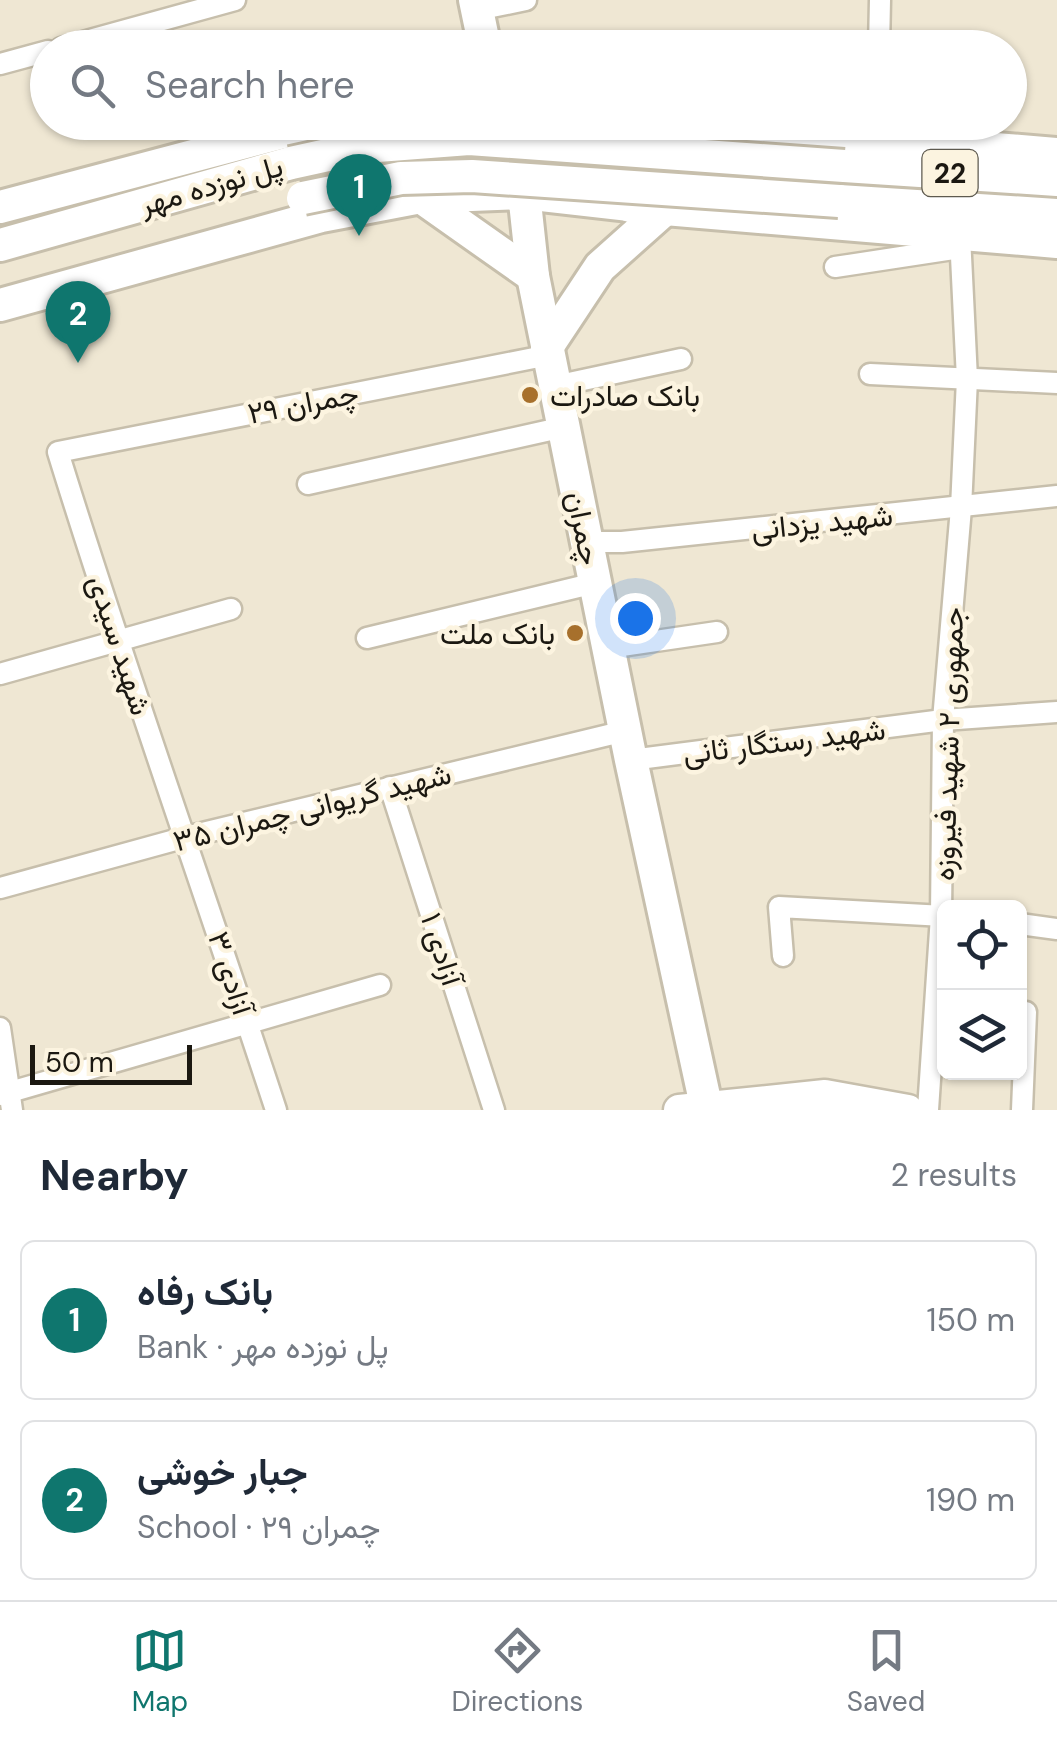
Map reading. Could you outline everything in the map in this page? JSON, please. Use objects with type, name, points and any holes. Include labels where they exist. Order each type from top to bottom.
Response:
[{"type":"main road","points":[[0,207],[253,140]]},
{"type":"main road","points":[[380,203],[397,169],[392,140]]},
{"type":"main road","name":"پل نوزده مهر","points":[[0,245],[291,162],[396,142],[445,140]]},
{"type":"main road","name":"پل نوزده مهر","points":[[483,140],[1057,180]]},
{"type":"main road","name":"چمران","points":[[508,140],[524,193],[532,276],[697,1108]]},
{"type":"main road","points":[[618,140],[610,161],[611,178],[618,194],[630,206]]},
{"type":"main road","points":[[948,140],[1057,154]]},
{"type":"main road","name":"پل نوزده مهر","points":[[0,282],[303,198],[401,178],[472,176],[1057,215]]},
{"type":"main road","points":[[0,305],[222,242],[380,203],[420,197],[524,193],[960,242],[1057,242]]},
{"type":"main road","points":[[420,197],[532,276]]},
{"type":"main road","points":[[551,363],[600,266],[665,209]]},
{"type":"main road","points":[[697,1108],[825,1095],[908,1110]]},
{"type":"street","points":[[126,30],[234,0]]},
{"type":"street","points":[[483,26],[526,0]]},
{"type":"street","points":[[879,30],[880,0]]},
{"type":"street","points":[[0,64],[30,56]]},
{"type":"street","points":[[835,267],[960,242]]},
{"type":"street","name":"جمهوری ۲ شهید فیروزه","points":[[943,900],[943,720],[962,508],[967,379],[960,242]]},
{"type":"street","name":"چمران ۲۹","points":[[58,452],[551,363],[681,359]]},
{"type":"street","points":[[870,374],[1057,383]]},
{"type":"street","points":[[308,484],[564,427]]},
{"type":"street","name":"شهید سیدی","points":[[58,452],[117,643],[186,837]]},
{"type":"street","name":"شهید یزدانی","points":[[587,542],[622,542],[1057,496]]},
{"type":"street","points":[[367,638],[595,583]]},
{"type":"street","points":[[0,674],[232,609]]},
{"type":"street","points":[[608,648],[717,632]]},
{"type":"street","name":"شهید رستگار ثانی","points":[[628,745],[1057,712]]},
{"type":"street","name":"شهید گریوانی چمران ۳۵","points":[[0,888],[390,787],[628,745]]},
{"type":"street","name":"آزادی ۱","points":[[390,787],[494,1110]]},
{"type":"street","name":"آزادی ۳","points":[[186,837],[276,1110]]},
{"type":"street","points":[[783,956],[779,908],[937,916]]},
{"type":"street","points":[[1027,925],[1057,928]]},
{"type":"street","points":[[0,1028],[8,1099],[380,985]]},
{"type":"street","name":"جمهوری ۲ شهید فیروزه","points":[[928,1110],[937,990]]},
{"type":"street","points":[[1022,1110],[1023,1080]]},
{"type":"place","name":"بانک رفاه","points":[[359,236]]},
{"type":"place","name":"جبار خوشی","points":[[78,363]]},
{"type":"place","name":"بانک صادرات","points":[[530,395]]},
{"type":"place","name":"بانک ملت","points":[[575,633]]}]
